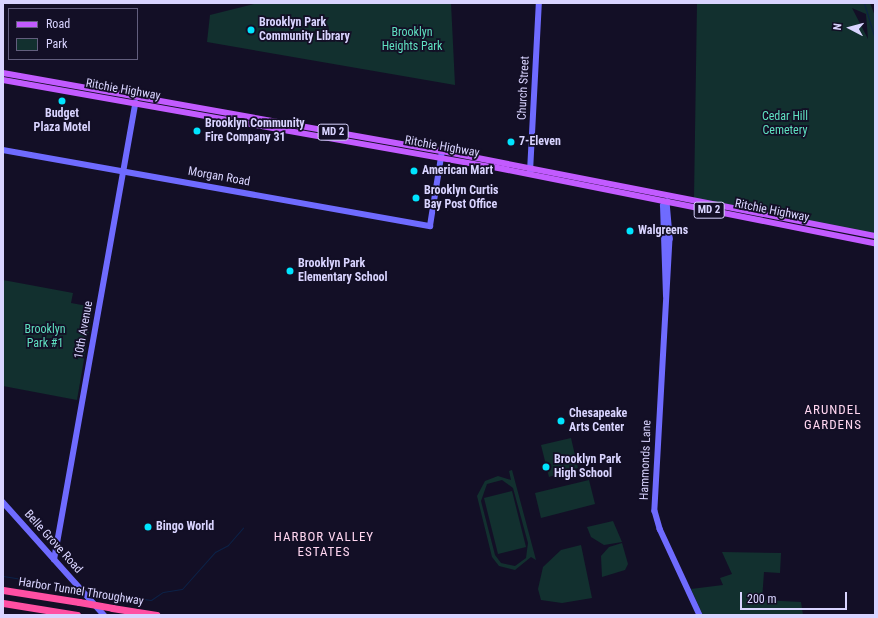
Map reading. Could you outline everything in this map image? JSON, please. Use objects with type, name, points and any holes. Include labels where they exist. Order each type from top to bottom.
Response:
[{"type":"highway","name":"Harbor Tunnel Throughway","points":[[3,590],[156,615]]},
{"type":"highway","name":"Harbor Tunnel Throughway","points":[[3,603],[77,615]]},
{"type":"main road","name":"Ritchie Highway","points":[[3,73],[875,236]]},
{"type":"main road","name":"Ritchie Highway","points":[[3,80],[442,155]]},
{"type":"main road","name":"Ritchie Highway","points":[[530,171],[667,202],[875,243]]},
{"type":"street","name":"Church Street","points":[[530,171],[539,3]]},
{"type":"street","name":"10th Avenue","points":[[54,560],[135,103]]},
{"type":"street","name":"Morgan Road","points":[[3,150],[430,226],[442,155]]},
{"type":"street","name":"Hammonds Lane","points":[[666,296],[663,206],[667,202]]},
{"type":"street","name":"Hammonds Lane","points":[[667,202],[670,239],[655,511],[660,529],[700,615]]},
{"type":"street","points":[[664,226],[670,239]]},
{"type":"street","points":[[664,240],[668,262]]},
{"type":"street","name":"Belle Grove Road","points":[[3,502],[104,615]]},
{"type":"green space","name":"Brooklyn Heights Park","points":[[258,3],[451,3],[455,85],[207,42],[210,15]]},
{"type":"green space","name":"Cedar Hill Cemetery","points":[[697,3],[870,3],[875,16],[875,234],[694,198]],"holes":[[[852,8],[866,14],[868,39]]]},
{"type":"green space","name":"Brooklyn Park #1","points":[[3,280],[73,293],[71,303],[93,307],[77,400],[3,386]]},
{"type":"green space","points":[[571,438],[578,468],[549,477],[541,445]]},
{"type":"green space","points":[[512,470],[536,560],[531,557],[515,570],[499,566],[492,557],[477,496],[485,481],[498,476],[511,480],[509,471]],"holes":[[[502,480],[513,488],[528,543],[526,558],[515,566],[501,563],[495,555],[481,501],[487,484]]]},
{"type":"green space","points":[[589,480],[595,504],[541,518],[535,493]]},
{"type":"green space","points":[[512,491],[526,547],[498,554],[484,498]]},
{"type":"green space","points":[[613,521],[622,542],[604,545],[591,537],[587,527]]},
{"type":"green space","points":[[622,543],[628,564],[625,570],[602,577],[601,556],[609,547]]},
{"type":"green space","points":[[581,545],[592,598],[562,603],[541,600],[538,589],[543,567],[561,550]]},
{"type":"green space","points":[[722,552],[781,553],[780,573],[764,572],[762,600],[801,602],[803,615],[703,615],[691,589],[723,585],[720,578],[732,574]]},
{"type":"waterway","points":[[864,3],[875,40]]},
{"type":"waterway","points":[[110,594],[151,600],[163,592],[182,589],[215,552],[228,545],[243,528]]},
{"type":"waterway","points":[[3,576],[66,586]]},
{"type":"place","name":"Brooklyn Park Community Library","points":[[251,30]]},
{"type":"place","name":"Budget Plaza Motel","points":[[62,101]]},
{"type":"place","name":"Brooklyn Community Fire Company 31","points":[[197,131]]},
{"type":"place","name":"7-Eleven","points":[[511,142]]},
{"type":"place","name":"American Mart","points":[[414,171]]},
{"type":"place","name":"Brooklyn Curtis Bay Post Office","points":[[416,198]]},
{"type":"place","name":"Walgreens","points":[[630,231]]},
{"type":"place","name":"Brooklyn Park Elementary School","points":[[290,271]]},
{"type":"place","name":"Chesapeake Arts Center","points":[[561,421]]},
{"type":"place","name":"Brooklyn Park High School","points":[[546,467]]},
{"type":"place","name":"Bingo World","points":[[148,527]]},
{"type":"district","name":"ARUNDEL GARDENS","points":[[833,418]]},
{"type":"district","name":"HARBOR VALLEY ESTATES","points":[[324,546]]}]
